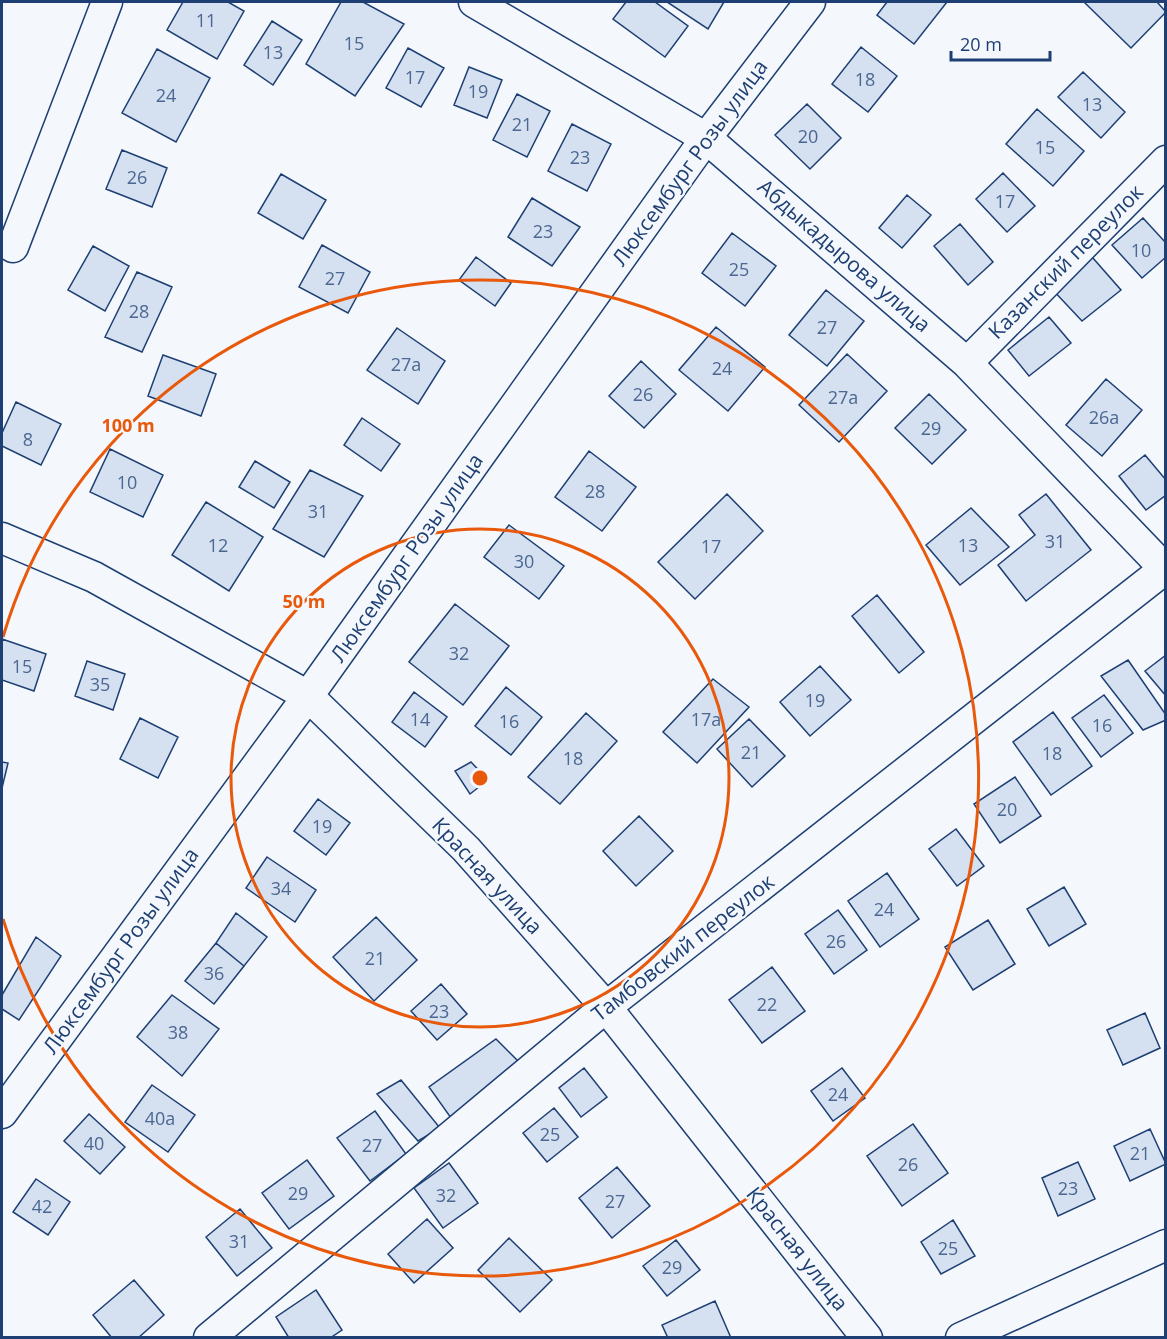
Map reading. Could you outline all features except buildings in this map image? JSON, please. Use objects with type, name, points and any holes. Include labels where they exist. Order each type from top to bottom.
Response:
[{"type":"street","points":[[13,247],[107,2]]},
{"type":"street","name":"Абдыкадырова улица","points":[[474,2],[706,138],[967,363],[1165,569]]},
{"type":"street","name":"Люксембург Розы улица","points":[[2,1113],[308,696],[706,138],[810,2]]},
{"type":"street","name":"Казанский переулок","points":[[967,363],[1166,161]]},
{"type":"street","name":"Красная улица","points":[[2,538],[94,577],[308,696],[466,849],[606,1007],[867,1338]]},
{"type":"street","name":"Тамбовский переулок","points":[[209,1338],[606,1007],[1165,569]]},
{"type":"street","points":[[962,1338],[1166,1245]]}]
